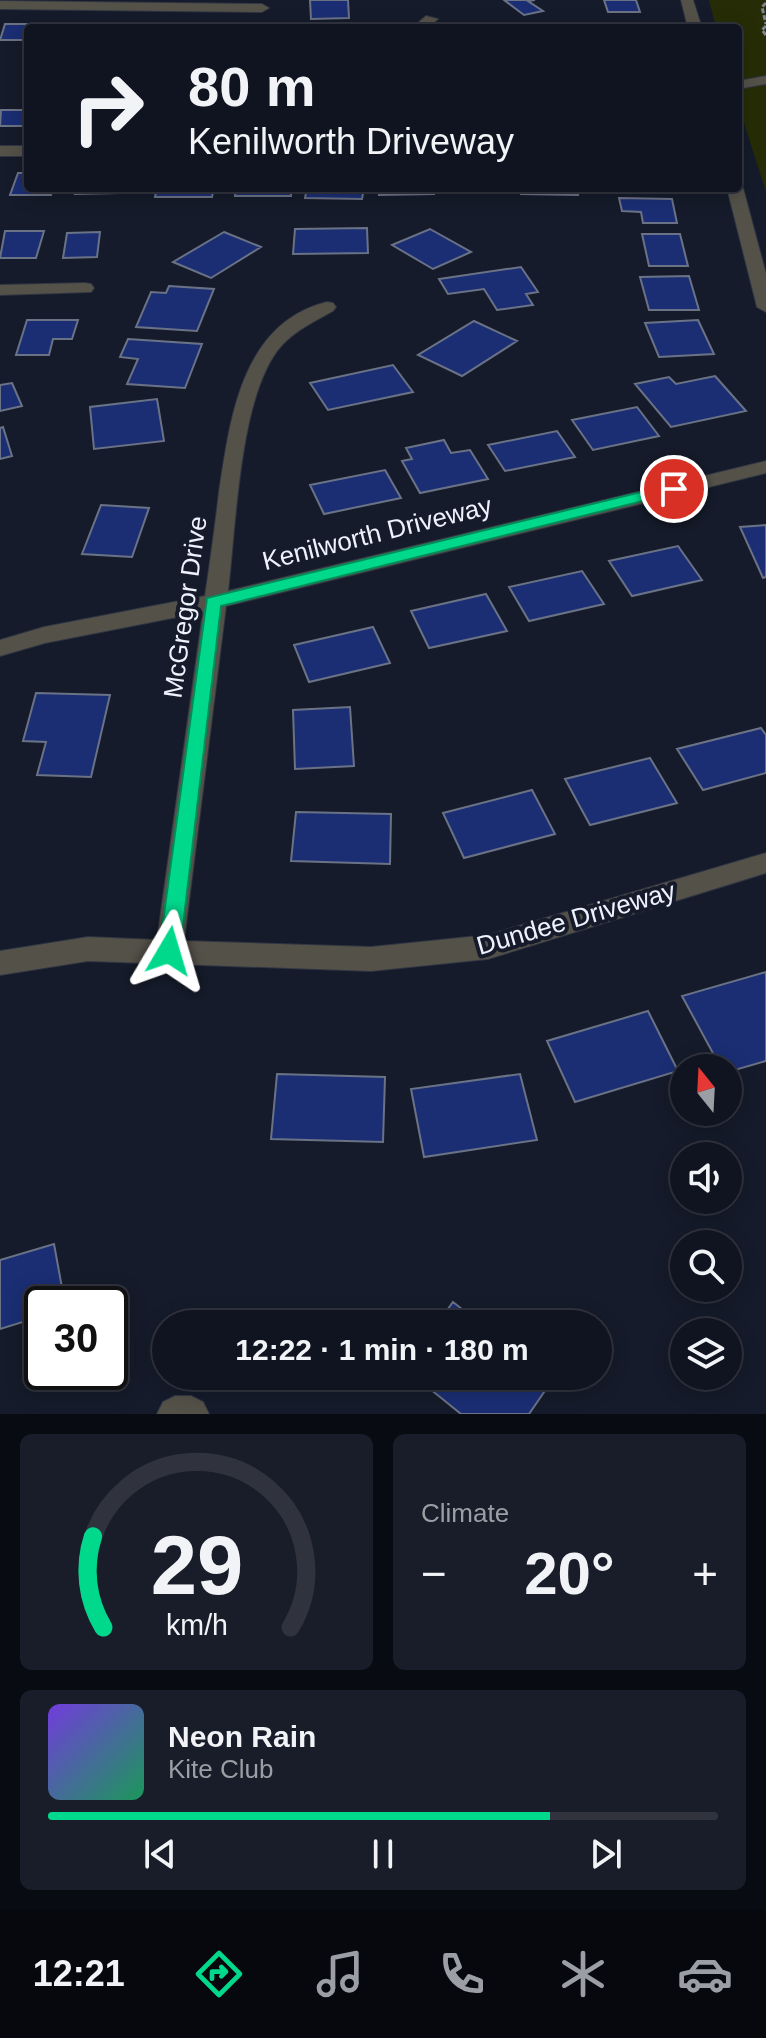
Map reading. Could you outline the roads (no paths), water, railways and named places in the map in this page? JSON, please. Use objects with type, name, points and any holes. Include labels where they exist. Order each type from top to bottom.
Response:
[{"type":"street","points":[[687,0],[694,24]]},
{"type":"street","points":[[0,5],[262,9]]},
{"type":"street","points":[[0,151],[24,151]]},
{"type":"street","points":[[736,192],[766,307]]},
{"type":"street","points":[[0,290],[85,288]]},
{"type":"street","name":"McGregor Drive","points":[[169,951],[239,423],[250,383],[283,334],[327,307]]},
{"type":"street","name":"Kenilworth Driveway","points":[[0,648],[44,635],[213,602],[766,467]]},
{"type":"street","name":"Dundee Driveway","points":[[0,963],[88,949],[371,959],[488,947],[766,863]]},
{"type":"street","points":[[175,1414],[191,1414]]},
{"type":"lane","points":[[742,84],[766,80]]}]
